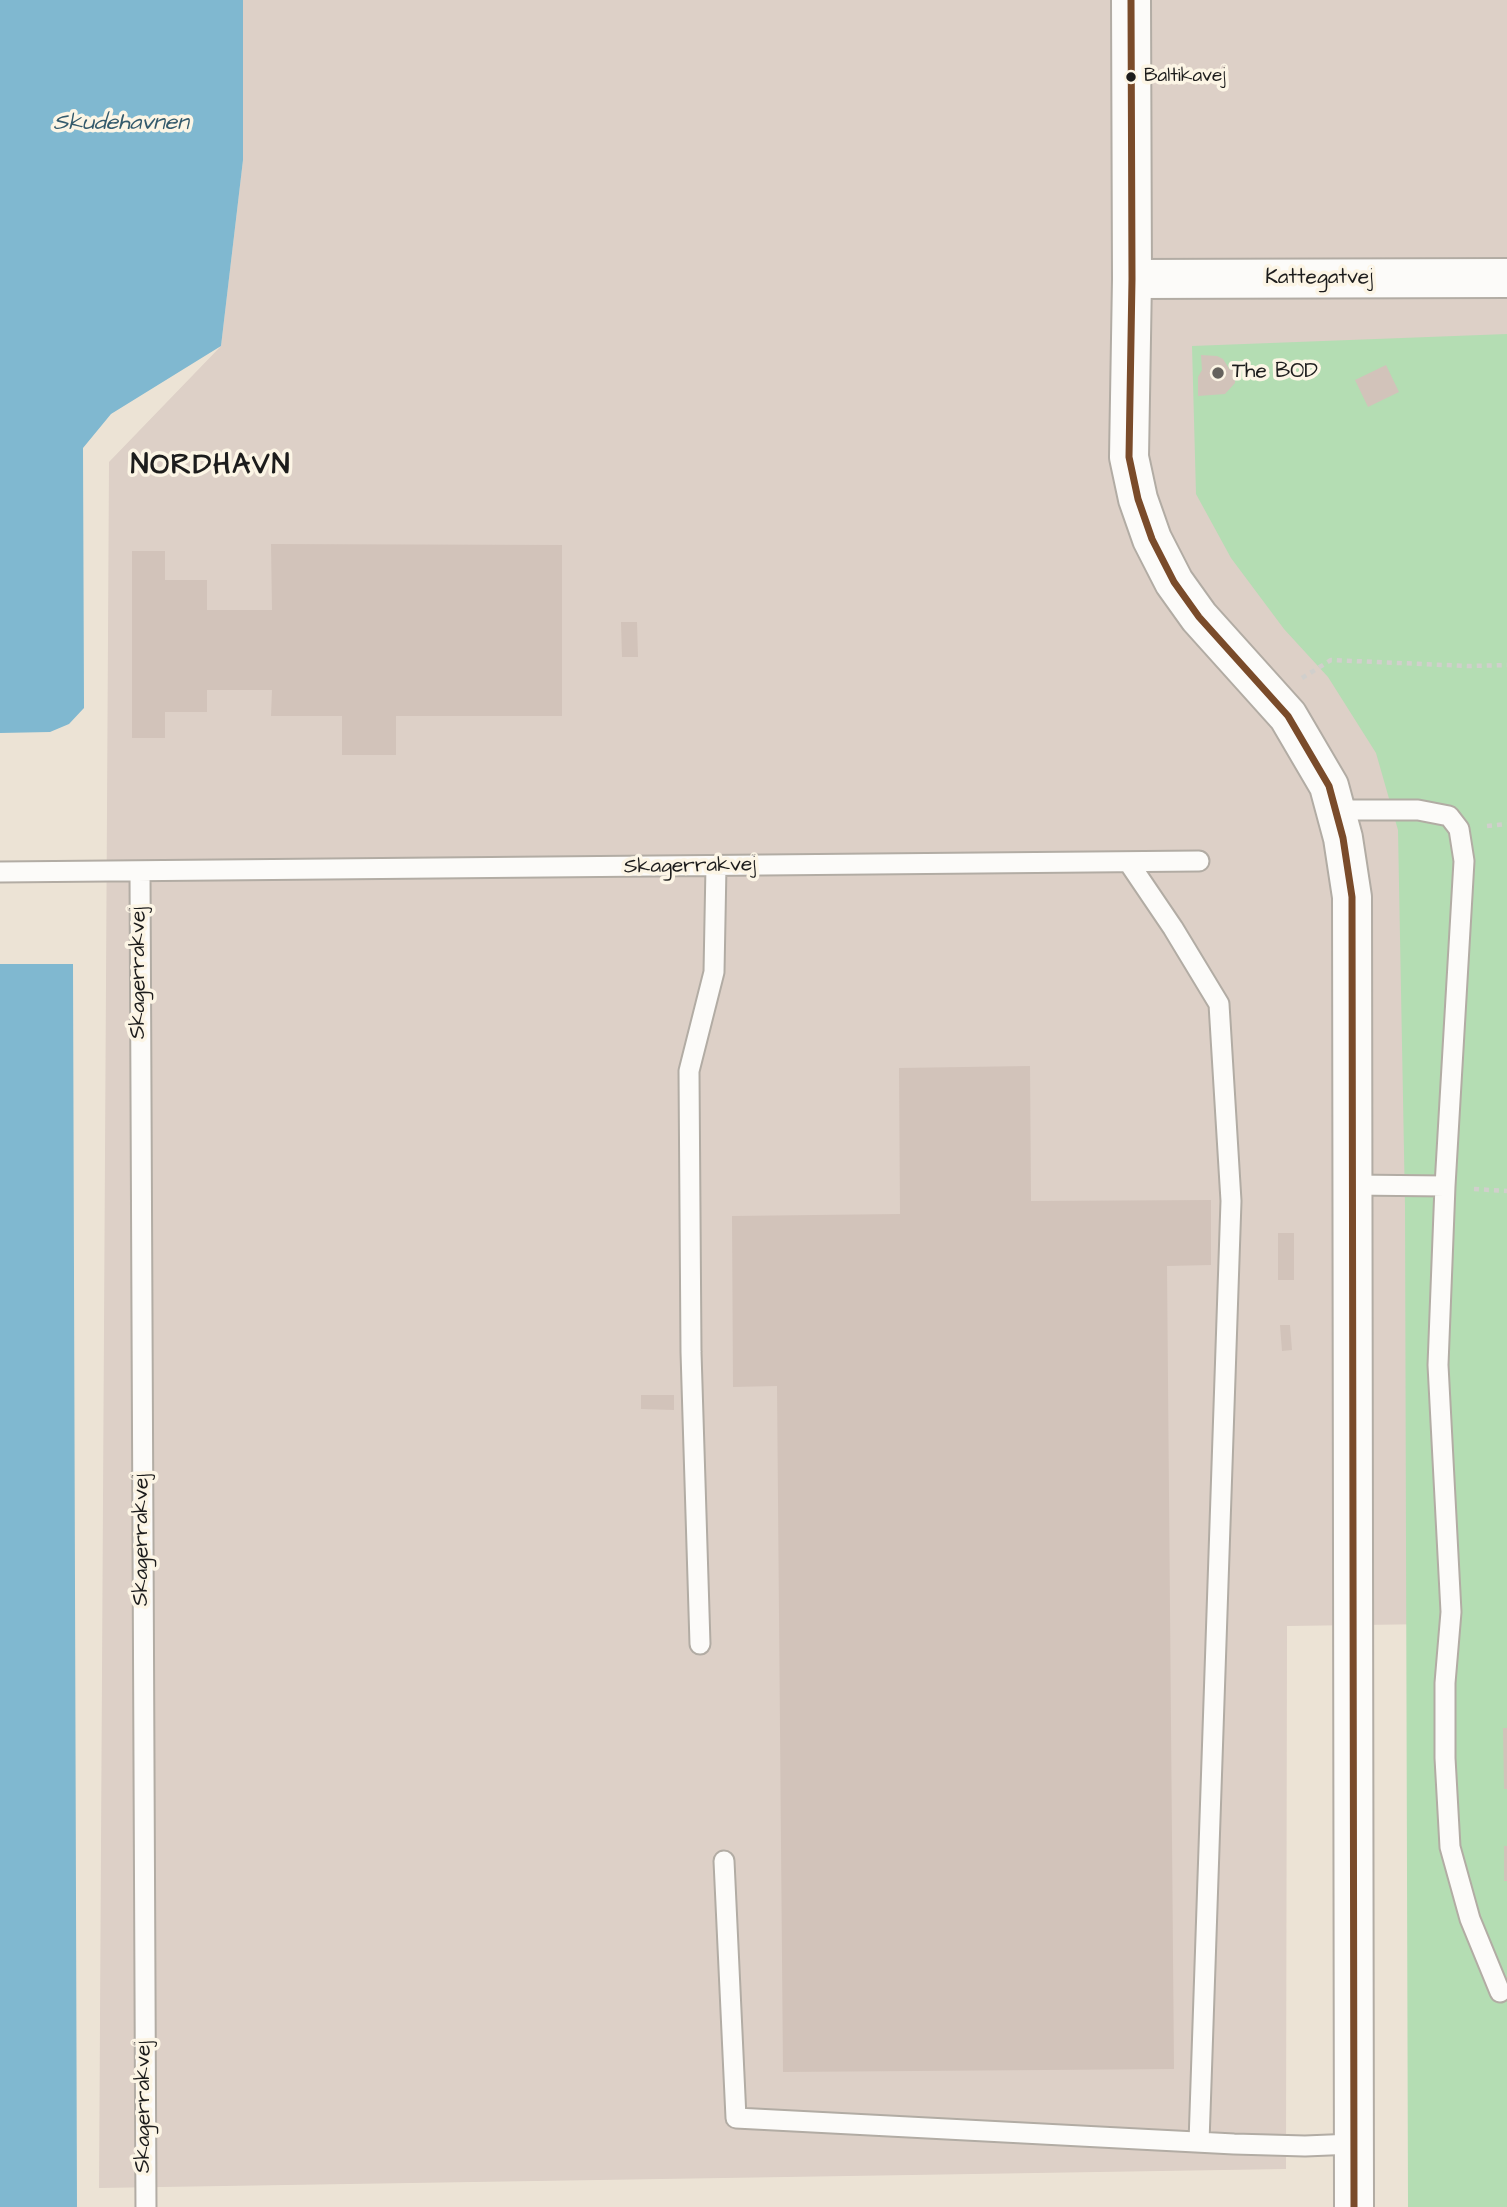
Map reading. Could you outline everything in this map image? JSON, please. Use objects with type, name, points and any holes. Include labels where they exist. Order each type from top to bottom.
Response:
[{"type":"street","points":[[1131,0],[1132,279],[1129,457],[1138,499],[1152,539],[1174,582],[1199,617],[1288,716],[1329,786],[1343,838],[1352,897],[1354,2207]]},
{"type":"street","name":"Kattegatvej","points":[[1132,279],[1507,278]]},
{"type":"lane","points":[[1335,810],[1418,810],[1450,816],[1459,829],[1464,861],[1445,1186],[1438,1365],[1451,1612],[1445,1683],[1445,1758],[1450,1847],[1470,1919],[1500,1992]]},
{"type":"lane","name":"Skagerrakvej","points":[[0,872],[1199,862]]},
{"type":"lane","points":[[1129,863],[1173,928],[1219,1004],[1230,1188],[1199,2142]]},
{"type":"lane","points":[[699,1644],[691,1352],[690,1071],[714,972],[716,866]]},
{"type":"lane","name":"Skagerrakvej","points":[[139,872],[146,2207]]},
{"type":"lane","points":[[1353,1185],[1445,1186]]},
{"type":"lane","points":[[724,1861],[736,2118],[1199,2142],[1305,2146],[1354,2144]]},
{"type":"path","points":[[1271,697],[1331,660],[1467,666],[1507,665]]},
{"type":"shaded area","points":[[243,0],[1507,0],[1507,1628],[1434,1624],[1287,1626],[1286,2169],[99,2188],[109,462],[221,346],[243,160]]},
{"type":"green space","points":[[1507,334],[1507,2207],[1408,2207],[1405,1206],[1398,830],[1376,753],[1328,677],[1284,629],[1231,558],[1196,494],[1192,346]]},
{"type":"water","name":"Skudehavnen","points":[[0,0],[243,0],[243,160],[221,346],[111,414],[83,448],[84,708],[69,724],[50,732],[0,733]]},
{"type":"water","points":[[0,964],[73,964],[77,2207],[0,2207]]},
{"type":"building","name":"The BOD","points":[[1201,355],[1217,356],[1223,359],[1230,370],[1235,369],[1235,383],[1225,394],[1198,396]]},
{"type":"building","points":[[1386,365],[1399,392],[1368,407],[1355,380]]},
{"type":"building","points":[[271,544],[562,545],[562,716],[396,716],[396,755],[342,755],[342,716],[271,716],[272,690],[207,690],[207,712],[165,712],[165,738],[132,738],[132,551],[165,551],[165,580],[207,580],[207,610],[272,610]]},
{"type":"building","points":[[621,622],[637,622],[638,657],[622,657]]},
{"type":"building","points":[[1030,1066],[1031,1201],[1211,1200],[1211,1265],[1167,1266],[1174,2069],[783,2072],[777,1386],[733,1387],[732,1216],[900,1214],[899,1068]]},
{"type":"building","points":[[1278,1233],[1294,1233],[1294,1280],[1278,1280]]},
{"type":"building","points":[[1280,1325],[1290,1325],[1292,1350],[1282,1351]]},
{"type":"building","points":[[641,1395],[674,1395],[674,1410],[641,1409]]},
{"type":"building","points":[[1503,1728],[1507,1728],[1507,1789],[1504,1789]]},
{"type":"building","points":[[1504,1846],[1507,1846],[1507,1881],[1504,1881]]},
{"type":"transit line","points":[[1131,0],[1132,279],[1129,457],[1138,499],[1152,539],[1174,582],[1199,617],[1288,716],[1329,786],[1343,838],[1352,897],[1354,2207]]},
{"type":"place","name":"Baltikavej","points":[[1131,77]]},
{"type":"place","name":"The BOD","points":[[1218,373]]},
{"type":"district","name":"NORDHAVN","points":[[211,467]]}]
